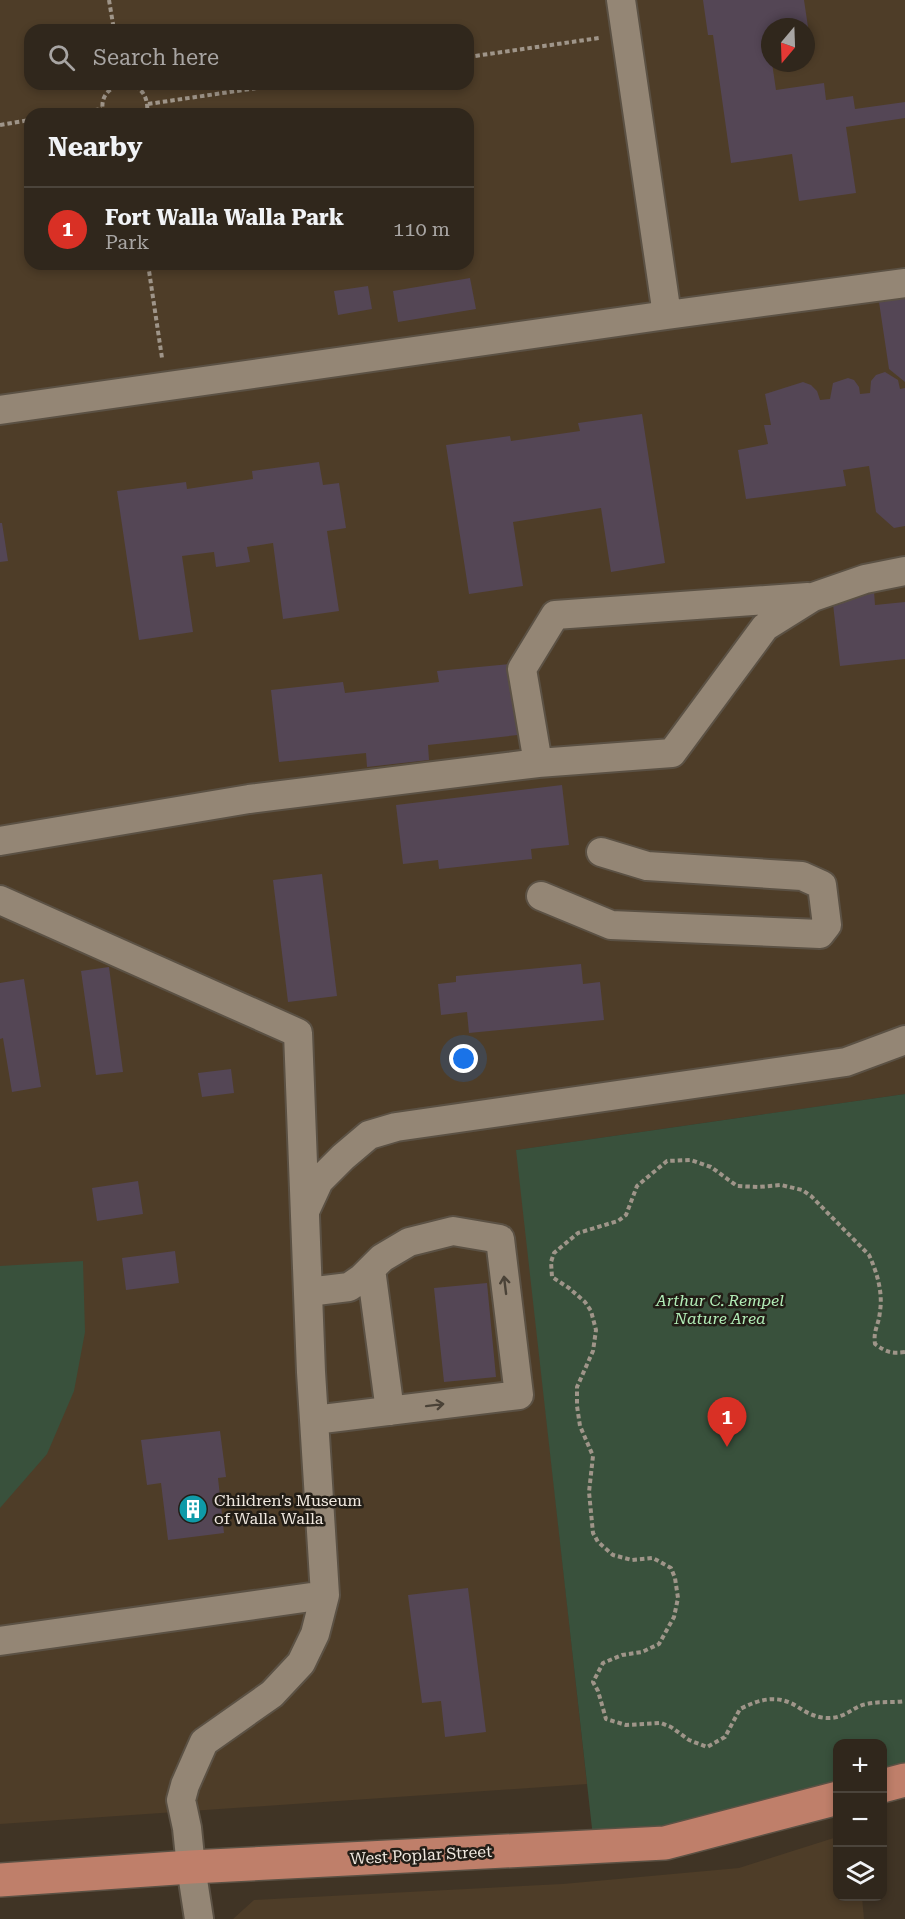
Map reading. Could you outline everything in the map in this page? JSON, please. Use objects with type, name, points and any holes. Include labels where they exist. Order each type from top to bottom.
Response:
[{"type":"main road","points":[[887,1785],[905,1780]]},
{"type":"main road","name":"West Poplar Street","points":[[0,1880],[665,1843],[833,1799]]},
{"type":"street","points":[[621,0],[667,315]]},
{"type":"street","points":[[0,410],[905,283]]},
{"type":"street","points":[[0,841],[249,799],[538,763],[672,753],[765,627],[813,597],[866,579],[905,572]]},
{"type":"street","points":[[538,763],[522,669],[555,615],[813,597]]},
{"type":"street","points":[[541,896],[611,926],[820,934],[827,925],[822,885],[802,876],[647,866],[601,852]]},
{"type":"street","points":[[0,900],[298,1033],[314,1420],[325,1595],[315,1634],[301,1663],[272,1694],[204,1742],[185,1785],[181,1800],[199,1919]]},
{"type":"street","points":[[305,1210],[319,1181],[343,1157],[369,1135],[396,1127],[846,1062],[905,1040]]},
{"type":"street","points":[[308,1292],[349,1287],[382,1258],[409,1242],[453,1231],[500,1239],[519,1395],[314,1420]]},
{"type":"street","points":[[371,1269],[390,1411]]},
{"type":"street","points":[[0,1641],[325,1595]]},
{"type":"path","points":[[109,0],[113,24]]},
{"type":"path","points":[[474,56],[626,34]]},
{"type":"path","points":[[103,108],[104,99],[111,90]]},
{"type":"path","points":[[140,90],[144,94],[148,108]]},
{"type":"path","points":[[148,104],[243,90]]},
{"type":"path","points":[[0,125],[24,121]]},
{"type":"path","points":[[149,270],[166,386]]},
{"type":"path","points":[[905,1352],[884,1351],[876,1344],[873,1334],[881,1305],[877,1275],[869,1255],[811,1196],[802,1190],[781,1185],[737,1186],[711,1167],[691,1160],[667,1161],[637,1186],[626,1215],[609,1225],[578,1233],[554,1253],[551,1262],[552,1277],[569,1287],[585,1302],[591,1311],[596,1330],[593,1351],[577,1386],[580,1426],[593,1456],[589,1492],[593,1533],[598,1542],[613,1555],[632,1560],[653,1558],[671,1568],[678,1598],[674,1617],[659,1644],[642,1652],[612,1658],[603,1663],[597,1673],[593,1682],[606,1719],[626,1725],[661,1723],[671,1727],[688,1740],[707,1746],[725,1737],[740,1709],[770,1698],[781,1699],[814,1716],[825,1718],[847,1715],[864,1704],[905,1701]]},
{"type":"shaded area","points":[[0,0],[905,0],[905,1094],[517,1150],[587,1784],[0,1824]]},
{"type":"shaded area","points":[[833,1838],[833,1901],[862,1901],[864,1919],[233,1919],[254,1900],[563,1884],[739,1868]]},
{"type":"green space","name":"Arthur C. Rempel Nature Area","points":[[905,1094],[905,1780],[887,1785],[887,1739],[833,1739],[833,1799],[594,1846],[516,1150]]},
{"type":"green space","points":[[83,1261],[85,1332],[74,1391],[47,1454],[0,1508],[0,1266]]},
{"type":"building","points":[[703,0],[804,0],[807,18],[761,18],[761,72],[773,72],[776,90],[824,83],[826,100],[853,96],[855,109],[905,102],[905,118],[846,127],[856,193],[799,201],[792,154],[731,163],[713,35],[708,35]]},
{"type":"building","points":[[470,278],[476,309],[398,322],[393,291]]},
{"type":"building","points":[[368,286],[372,309],[338,315],[334,291]]},
{"type":"building","points":[[905,298],[905,382],[889,369],[879,302]]},
{"type":"building","points":[[885,372],[898,380],[900,389],[905,388],[905,526],[894,528],[876,512],[869,466],[843,470],[846,486],[746,499],[738,450],[768,444],[764,425],[771,425],[765,394],[803,382],[811,385],[817,391],[820,400],[830,399],[833,383],[848,378],[854,380],[859,387],[860,394],[870,393],[871,381],[876,375]]},
{"type":"building","points":[[642,414],[665,563],[611,572],[601,508],[513,522],[523,586],[469,594],[446,445],[510,436],[511,441],[580,431],[578,423]]},
{"type":"building","points":[[319,462],[323,485],[339,483],[346,528],[327,531],[339,611],[283,619],[273,543],[247,547],[250,562],[216,567],[214,552],[182,556],[193,632],[139,640],[117,491],[186,482],[187,489],[253,479],[252,471]]},
{"type":"building","points":[[0,523],[2,523],[8,561],[0,562]]},
{"type":"building","points":[[874,591],[875,605],[905,602],[905,659],[840,666],[832,595]]},
{"type":"building","points":[[510,664],[518,735],[428,745],[429,760],[367,767],[366,753],[279,762],[271,690],[343,682],[345,693],[439,682],[437,671]]},
{"type":"building","points":[[562,785],[569,845],[531,849],[532,859],[439,869],[438,860],[403,864],[396,805]]},
{"type":"building","points":[[322,874],[337,996],[288,1002],[273,880]]},
{"type":"building","points":[[581,964],[583,984],[600,982],[604,1020],[469,1033],[467,1012],[441,1015],[438,984],[456,982],[456,976]]},
{"type":"building","points":[[109,967],[123,1072],[96,1075],[81,971]]},
{"type":"building","points":[[24,979],[41,1087],[12,1092],[3,1038],[0,1039],[0,983]]},
{"type":"building","points":[[231,1069],[234,1093],[202,1097],[198,1073]]},
{"type":"building","points":[[138,1181],[143,1214],[97,1221],[92,1188]]},
{"type":"building","points":[[175,1251],[179,1283],[126,1290],[122,1258]]},
{"type":"building","points":[[487,1283],[496,1377],[444,1382],[434,1288]]},
{"type":"building","name":"Children's Museum of Walla Walla","points":[[220,1431],[226,1477],[218,1478],[224,1533],[168,1540],[161,1483],[147,1485],[141,1440]]},
{"type":"building","points":[[468,1588],[486,1732],[445,1737],[441,1701],[422,1703],[408,1595]]},
{"type":"place","name":"Fort Walla Walla Park","points":[[727,1447]]},
{"type":"place","name":"Children's Museum of Walla Walla","points":[[193,1509]]}]
